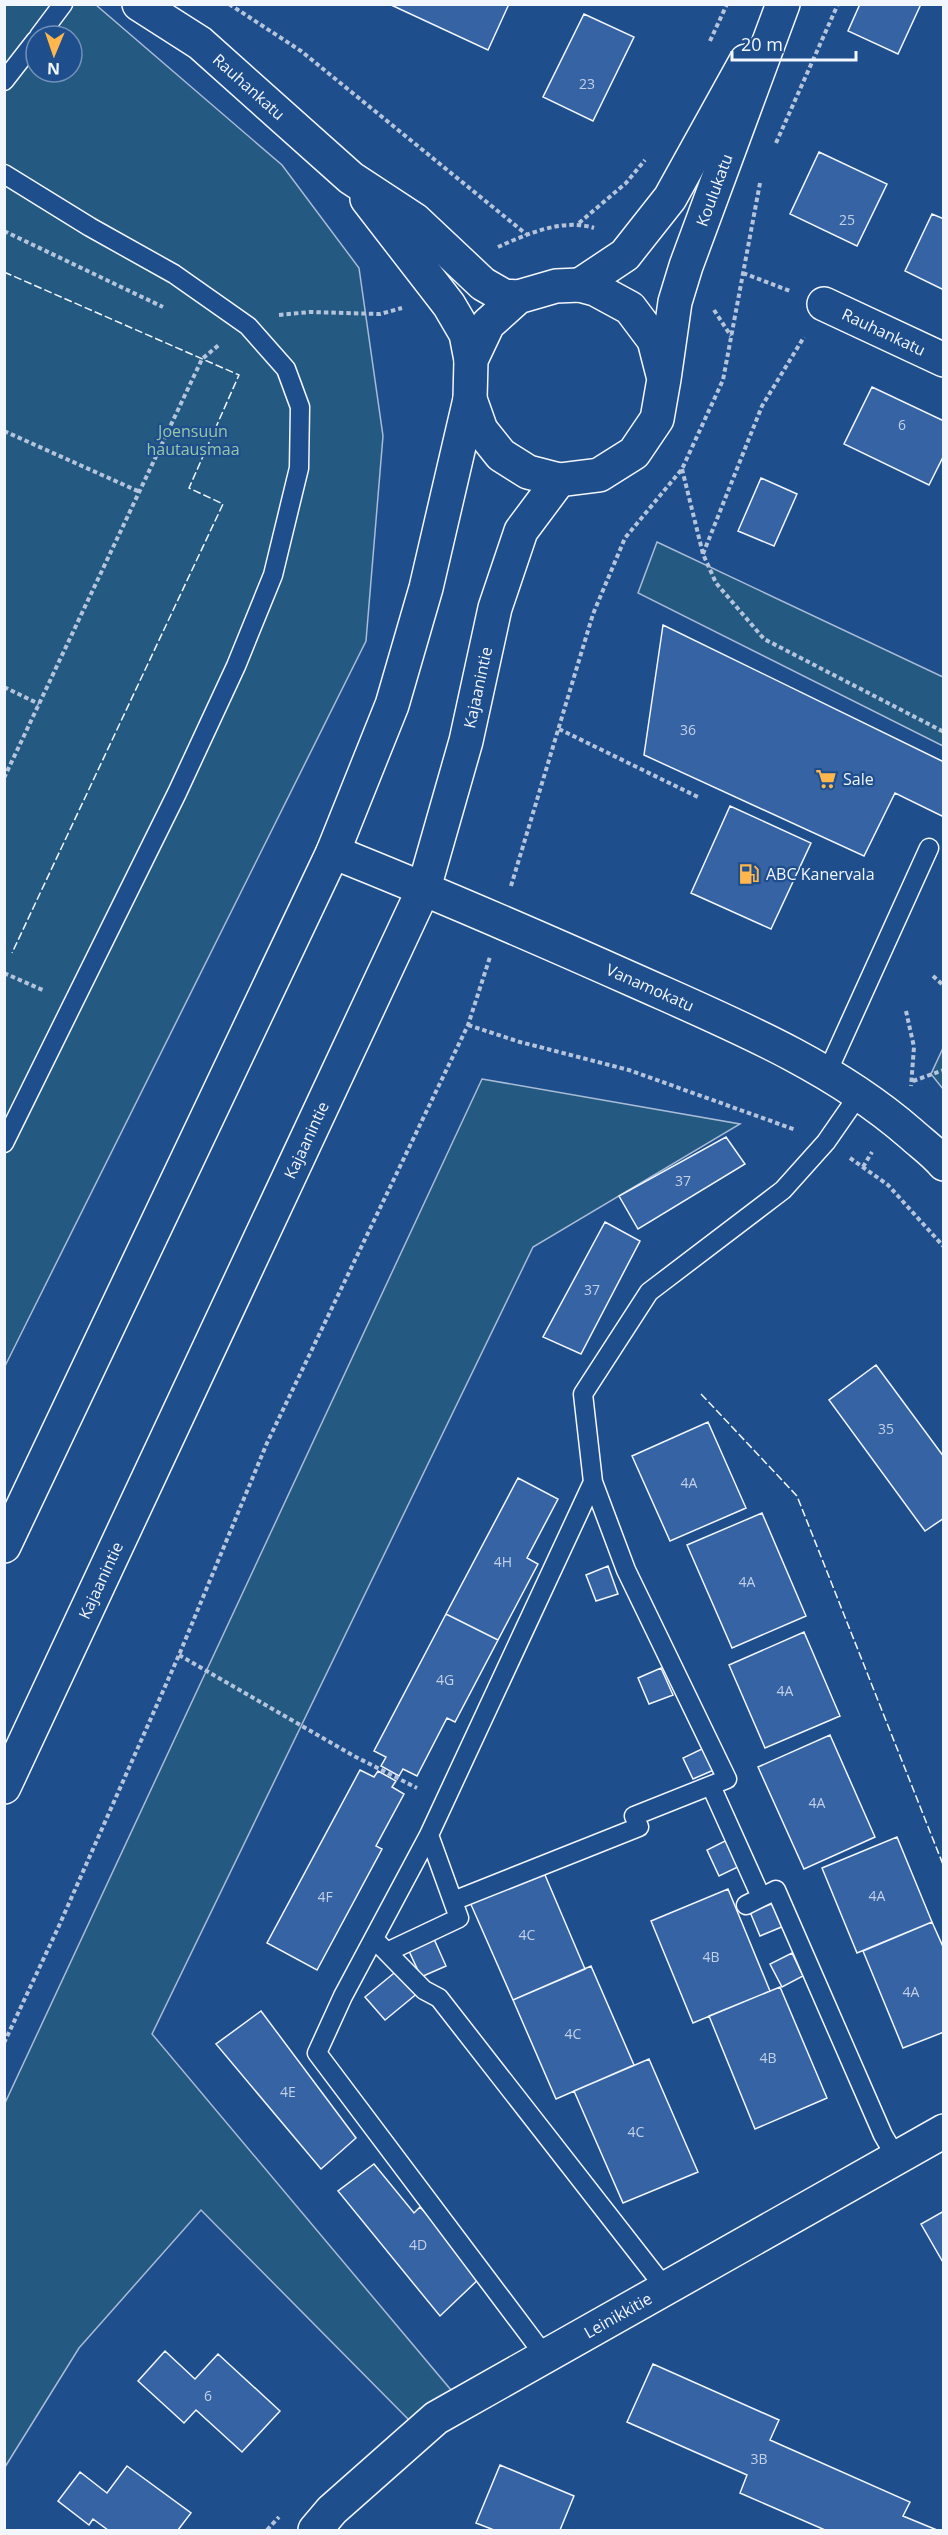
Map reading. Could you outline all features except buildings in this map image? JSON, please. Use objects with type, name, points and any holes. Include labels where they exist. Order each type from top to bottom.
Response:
[{"type":"main road","name":"Rauhankatu","points":[[139,4],[200,43],[351,178],[415,220],[483,284],[504,296],[518,297]]},
{"type":"main road","name":"Koulukatu","points":[[580,285],[625,255],[670,198],[778,4]]},
{"type":"main road","name":"Koulukatu","points":[[664,379],[675,302],[686,267],[783,4]]},
{"type":"main road","name":"Rauhankatu","points":[[351,178],[449,305],[466,334],[471,360]]},
{"type":"main road","points":[[4,1546],[333,852],[392,705],[426,588],[470,399],[471,360],[488,324],[518,297],[556,286],[580,285],[595,289],[630,308],[654,340],[664,379],[657,419],[634,453],[599,475],[559,480],[528,472],[501,455],[481,430],[470,399]]},
{"type":"main road","name":"Rauhankatu","points":[[824,304],[944,360]]},
{"type":"main road","name":"Kajaanintie","points":[[4,1787],[424,888],[466,741],[495,608],[521,531],[559,480]]},
{"type":"main road","name":"Vanamokatu","points":[[333,852],[424,888],[704,1011],[827,1073],[860,1093],[944,1164]]},
{"type":"main road","name":"Leinikkitie","points":[[315,2530],[332,2510],[436,2418],[944,2131]]},
{"type":"lane","points":[[48,24],[63,4]]},
{"type":"lane","points":[[4,81],[24,55]]},
{"type":"lane","points":[[4,174],[90,227],[174,274],[248,326],[286,369],[300,407],[299,468],[273,575],[236,666],[4,1143]]},
{"type":"lane","points":[[827,1073],[929,848]]},
{"type":"lane","points":[[453,1901],[639,1827],[634,1816],[727,1779],[626,1570],[593,1482],[583,1394],[649,1292],[783,1190],[826,1142],[860,1093]]},
{"type":"lane","points":[[545,2356],[316,2053],[343,1996],[380,1945],[593,1482]]},
{"type":"lane","points":[[711,1786],[753,1901],[776,1890],[883,2134],[897,2159]]},
{"type":"lane","points":[[380,1945],[459,1918],[429,1835]]},
{"type":"lane","points":[[380,1945],[423,1990],[439,1998],[666,2289]]},
{"type":"path","points":[[229,4],[301,51],[526,234]]},
{"type":"path","points":[[708,46],[728,4]]},
{"type":"path","points":[[771,152],[838,4]]},
{"type":"path","points":[[578,223],[626,183],[648,156]]},
{"type":"path","points":[[731,336],[762,173]]},
{"type":"path","points":[[703,554],[762,406],[824,304],[743,273]]},
{"type":"path","points":[[4,778],[202,359],[228,338]]},
{"type":"path","points":[[4,431],[140,492]]},
{"type":"path","points":[[682,469],[703,554],[716,583],[764,639],[944,732]]},
{"type":"path","points":[[4,2043],[58,1928],[179,1655],[267,1443],[468,1025],[593,614],[625,538]]},
{"type":"path","points":[[4,687],[39,704]]},
{"type":"path","points":[[559,729],[700,798]]},
{"type":"path","points":[[4,973],[73,1004]]},
{"type":"path","points":[[933,976],[944,986]]},
{"type":"path","points":[[906,1011],[914,1047],[913,1081],[909,1090]]},
{"type":"path","points":[[468,1025],[520,1042],[629,1070],[826,1142],[888,1185],[944,1247]]},
{"type":"path","points":[[913,1081],[944,1070]]},
{"type":"path","points":[[863,1167],[873,1150]]},
{"type":"path","points":[[179,1655],[354,1756],[444,1803]]},
{"type":"green space","name":"Joensuun hautausmaa","points":[[5,5],[96,5],[282,165],[359,268],[383,436],[366,641],[5,1366]]},
{"type":"green space","points":[[657,542],[943,677],[943,746],[638,593]]},
{"type":"green space","points":[[943,1048],[944,1089],[931,1074]]},
{"type":"green space","points":[[482,1079],[740,1124],[533,1247],[152,2034],[451,2390],[411,2422],[201,2210],[79,2348],[5,2467],[5,2103]]},
{"type":"fence","points":[[4,272],[239,375],[189,488],[223,504],[12,953]]},
{"type":"fence","points":[[701,1394],[797,1496],[944,1867]]},
{"type":"place","name":"Sale","points":[[826,779]]},
{"type":"place","name":"ABC Kanervala","points":[[749,874]]}]
